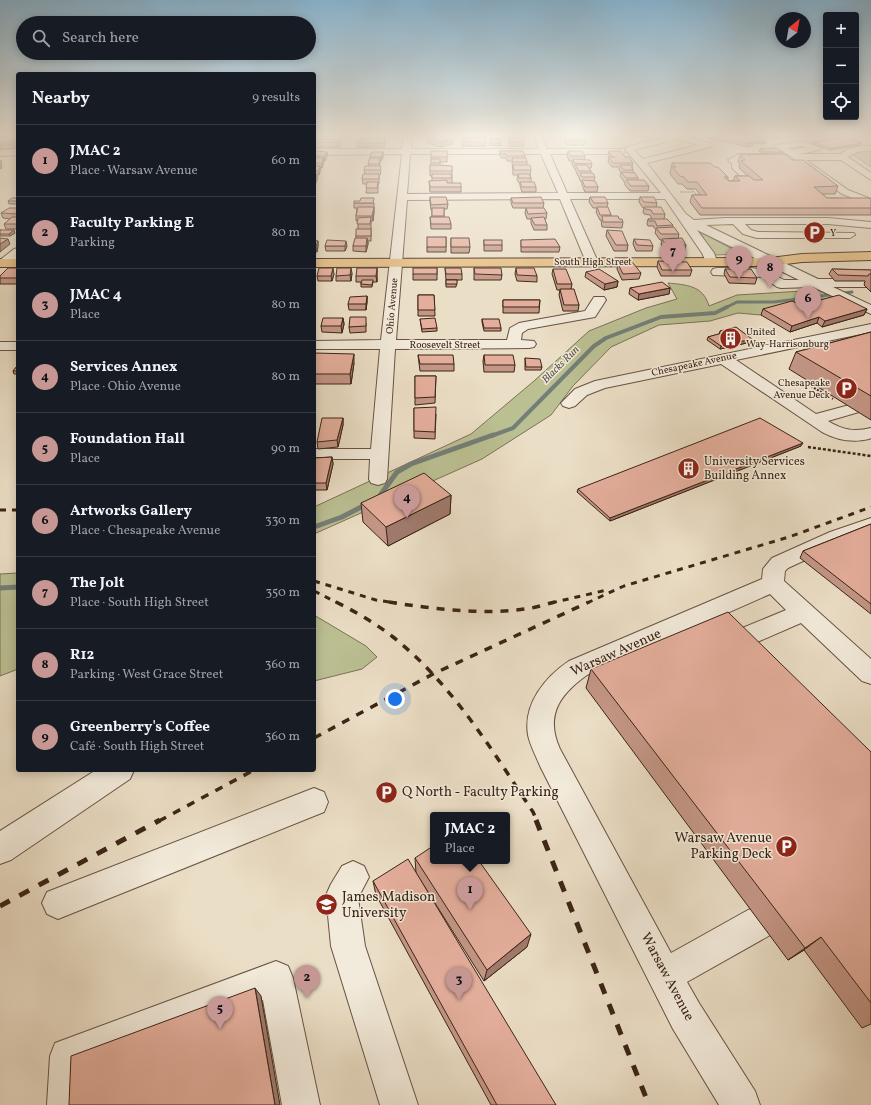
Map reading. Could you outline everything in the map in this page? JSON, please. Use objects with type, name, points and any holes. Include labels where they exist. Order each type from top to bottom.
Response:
[{"type":"main road","name":"South High Street","points":[[316,262],[770,262],[802,258],[871,256]]},
{"type":"main road","points":[[770,262],[813,265],[871,264]]},
{"type":"main road","points":[[1,264],[16,263]]},
{"type":"street","name":"Ohio Avenue","points":[[378,479],[395,262],[403,186]]},
{"type":"street","points":[[559,186],[592,262]]},
{"type":"street","points":[[660,186],[688,221],[706,261],[725,283],[728,284]]},
{"type":"street","points":[[836,186],[845,192],[871,202]]},
{"type":"street","points":[[860,187],[871,193]]},
{"type":"street","points":[[402,197],[564,197],[670,199]]},
{"type":"street","points":[[688,221],[828,221],[871,225]]},
{"type":"street","points":[[688,221],[871,310]]},
{"type":"street","points":[[736,221],[747,232],[756,235],[871,235]]},
{"type":"street","points":[[1,264],[16,253]]},
{"type":"street","points":[[717,272],[766,274],[781,284]]},
{"type":"street","points":[[760,285],[871,283]]},
{"type":"street","points":[[513,344],[515,331],[524,326],[590,314],[600,300]]},
{"type":"street","name":"Chesapeake Avenue","points":[[569,403],[581,392],[601,384],[871,328]]},
{"type":"street","name":"Roosevelt Street","points":[[316,345],[529,344]]},
{"type":"street","points":[[0,346],[16,346]]},
{"type":"street","points":[[723,358],[829,430],[848,436],[860,437],[871,433]]},
{"type":"street","points":[[814,420],[853,409]]},
{"type":"street","points":[[316,454],[380,454]]},
{"type":"street","points":[[871,525],[838,537],[780,562],[774,569],[773,584],[871,674]]},
{"type":"street","name":"Warsaw Avenue","points":[[741,1105],[686,1016],[550,757],[541,734],[541,717],[546,701],[554,687],[563,677],[578,668],[773,584]]},
{"type":"street","points":[[731,643],[804,612]]},
{"type":"street","points":[[0,849],[117,772]]},
{"type":"street","points":[[58,903],[314,802]]},
{"type":"street","points":[[353,877],[342,895],[348,946],[399,1105]]},
{"type":"street","points":[[665,975],[760,922]]},
{"type":"street","points":[[66,1105],[68,1056],[276,978],[301,1105]]},
{"type":"path","points":[[670,199],[694,201],[698,197],[691,189]]},
{"type":"path","points":[[680,192],[698,192]]},
{"type":"path","points":[[808,448],[871,456]]},
{"type":"green space","points":[[700,232],[742,254],[714,255]]},
{"type":"green space","points":[[668,283],[693,287],[703,294],[709,306],[737,295],[819,290],[834,299],[761,315],[738,313],[710,321],[659,325],[611,347],[573,386],[551,415],[482,459],[316,533],[316,506],[471,434],[534,381],[589,331],[646,308],[677,299]]},
{"type":"green space","points":[[16,573],[16,670],[0,676],[0,574]]},
{"type":"green space","points":[[316,616],[366,646],[377,657],[362,669],[316,680]]},
{"type":"building","points":[[366,186],[377,186],[377,188],[366,188]]},
{"type":"building","points":[[430,186],[461,186],[461,187],[430,187]]},
{"type":"building","points":[[521,186],[535,186],[536,187],[522,187]]},
{"type":"building","points":[[584,186],[597,186],[598,187],[585,187]]},
{"type":"building","points":[[700,186],[837,186],[814,187],[827,198],[869,198],[871,199],[871,208],[702,208],[692,195],[707,195]]},
{"type":"building","points":[[430,197],[446,197],[448,204],[431,205]]},
{"type":"building","points":[[541,197],[544,203],[513,203],[511,198]]},
{"type":"building","points":[[590,197],[605,197],[608,203],[594,203]]},
{"type":"building","points":[[640,197],[654,197],[657,203],[644,202]]},
{"type":"building","points":[[12,198],[16,198],[16,201],[8,201]]},
{"type":"building","points":[[361,198],[374,198],[373,203],[354,203],[354,201],[360,201]]},
{"type":"building","points":[[358,207],[374,207],[372,216],[356,216]]},
{"type":"building","points":[[597,207],[608,207],[611,215],[600,215]]},
{"type":"building","points":[[644,207],[661,207],[665,214],[653,214],[651,210],[645,209]]},
{"type":"building","points":[[9,208],[16,208],[16,214],[1,213]]},
{"type":"building","points":[[432,208],[444,208],[444,216],[432,216]]},
{"type":"building","points":[[526,208],[544,208],[547,213],[528,214]]},
{"type":"building","points":[[602,216],[618,216],[623,222],[603,222]]},
{"type":"building","points":[[12,217],[16,217],[16,224],[4,224]]},
{"type":"building","points":[[371,217],[370,224],[357,224],[358,218]]},
{"type":"building","points":[[430,217],[449,217],[451,224],[431,224]]},
{"type":"building","points":[[544,217],[547,225],[535,225],[531,218]]},
{"type":"building","points":[[648,219],[667,219],[673,225],[657,226],[655,221],[649,221]]},
{"type":"building","points":[[674,227],[679,234],[661,234],[656,228]]},
{"type":"building","points":[[356,229],[371,229],[371,236],[356,236]]},
{"type":"building","points":[[0,230],[14,230],[9,234],[0,234]]},
{"type":"building","points":[[607,230],[622,231],[628,245],[616,245]]},
{"type":"building","points":[[427,237],[446,237],[446,247],[427,247]]},
{"type":"building","points":[[0,238],[8,239],[0,244]]},
{"type":"building","points":[[355,238],[367,238],[366,246],[353,246]]},
{"type":"building","points":[[451,238],[469,238],[470,247],[451,247]]},
{"type":"building","points":[[682,238],[686,245],[667,246],[662,239]]},
{"type":"building","points":[[555,239],[560,247],[521,247],[521,240]]},
{"type":"building","points":[[634,239],[650,240],[653,246],[637,245]]},
{"type":"building","points":[[327,240],[346,241],[345,246],[325,246]]},
{"type":"building","points":[[484,240],[502,240],[502,245],[484,245]]},
{"type":"building","points":[[658,261],[687,262],[692,270],[662,270]]},
{"type":"building","points":[[633,263],[641,273],[623,274],[618,264]]},
{"type":"building","points":[[8,268],[16,268],[16,278],[0,278],[0,276]]},
{"type":"building","points":[[319,268],[333,268],[331,276],[317,276]]},
{"type":"building","points":[[337,268],[351,268],[350,275],[336,276]]},
{"type":"building","points":[[357,268],[377,268],[376,276],[356,276]]},
{"type":"building","points":[[413,268],[437,268],[437,274],[413,274]]},
{"type":"building","points":[[445,268],[461,268],[462,274],[446,274]]},
{"type":"building","points":[[474,268],[501,268],[502,275],[475,274]]},
{"type":"building","points":[[516,268],[534,268],[537,276],[517,275]]},
{"type":"building","points":[[553,269],[566,269],[572,284],[557,284]]},
{"type":"building","points":[[599,269],[618,281],[605,284],[586,272]]},
{"type":"building","points":[[725,269],[751,269],[757,278],[730,277]]},
{"type":"building","points":[[832,269],[871,270],[871,274],[868,276],[838,275]]},
{"type":"building","points":[[362,280],[373,280],[372,285],[361,284]]},
{"type":"building","points":[[446,280],[457,280],[457,284],[446,284]]},
{"type":"building","points":[[662,282],[670,288],[639,294],[630,288]]},
{"type":"building","points":[[560,289],[574,289],[579,305],[564,305]]},
{"type":"building","points":[[418,295],[434,295],[435,310],[418,310]]},
{"type":"building","points":[[839,295],[867,309],[825,321],[819,317],[792,326],[763,309],[792,301],[801,305]]},
{"type":"building","points":[[367,296],[366,304],[348,304],[350,297]]},
{"type":"building","points":[[503,300],[540,300],[539,307],[503,307]]},
{"type":"building","points":[[350,317],[366,317],[366,326],[349,327]]},
{"type":"building","points":[[323,318],[343,318],[341,326],[321,326]]},
{"type":"building","points":[[435,318],[437,328],[422,329],[420,319]]},
{"type":"building","points":[[482,319],[499,319],[501,328],[484,328]]},
{"type":"building","name":"United Way-Harrisonburg","points":[[736,327],[752,339],[721,346],[708,337],[722,333],[720,331]]},
{"type":"building","points":[[871,332],[871,396],[796,352]]},
{"type":"building","points":[[316,353],[354,354],[350,374],[316,374]]},
{"type":"building","points":[[418,355],[453,355],[454,364],[420,364]]},
{"type":"building","points":[[484,355],[513,355],[515,365],[485,365]]},
{"type":"building","points":[[525,358],[540,359],[542,367],[526,367]]},
{"type":"building","points":[[415,376],[436,376],[435,397],[415,398]]},
{"type":"building","points":[[436,407],[435,432],[414,431],[414,408]]},
{"type":"building","points":[[322,418],[343,418],[337,440],[317,442]]},
{"type":"building","name":"University Services Building Annex","points":[[760,418],[803,443],[610,518],[578,489]]},
{"type":"building","points":[[332,457],[326,483],[316,483],[316,458]]},
{"type":"building","points":[[424,473],[451,495],[386,527],[361,503]]},
{"type":"building","points":[[871,524],[871,604],[803,551]]},
{"type":"building","name":"Warsaw Avenue Parking Deck","points":[[728,612],[871,752],[871,1003],[821,937],[805,948],[591,669]]},
{"type":"building","points":[[430,848],[430,864],[481,864],[531,934],[487,970],[415,858]]},
{"type":"building","points":[[408,859],[556,1105],[497,1105],[373,881]]},
{"type":"building","points":[[255,988],[275,1105],[69,1105],[71,1056]]},
{"type":"waterway","name":"Blacks Run","points":[[491,436],[513,428],[594,346],[606,338],[661,317],[715,313],[737,302],[774,302],[852,292]]},
{"type":"waterway","name":"Blacks Run","points":[[379,497],[397,472],[411,464],[493,435]]},
{"type":"waterway","name":"Blacks Run","points":[[316,526],[342,517],[367,504]]},
{"type":"waterway","name":"Blacks Run","points":[[0,588],[16,587]]},
{"type":"railway","points":[[587,603],[624,586],[789,537],[871,507]]},
{"type":"railway","points":[[0,510],[16,510]]},
{"type":"railway","points":[[316,582],[376,600],[396,603]]},
{"type":"railway","points":[[551,603],[607,590]]},
{"type":"railway","points":[[316,592],[336,602]]},
{"type":"railway","points":[[336,602],[365,618],[393,637],[433,674]]},
{"type":"railway","points":[[389,602],[440,609],[474,611],[508,611],[555,602]]},
{"type":"railway","points":[[433,674],[589,602]]},
{"type":"railway","points":[[316,737],[433,674]]},
{"type":"railway","points":[[433,674],[470,719],[533,812],[537,821]]},
{"type":"railway","points":[[159,821],[250,772]]},
{"type":"railway","points":[[0,906],[160,820]]},
{"type":"railway","points":[[536,820],[649,1105]]},
{"type":"place","name":"Y","points":[[815,233]]},
{"type":"place","name":"The Jolt","points":[[673,272]]},
{"type":"place","name":"Greenberry's Coffee","points":[[739,279]]},
{"type":"place","name":"R12","points":[[770,288]]},
{"type":"place","name":"Artworks Gallery","points":[[808,319]]},
{"type":"place","name":"United Way-Harrisonburg","points":[[730,338]]},
{"type":"place","name":"Chesapeake Avenue Deck","points":[[846,389]]},
{"type":"place","name":"University Services Building Annex","points":[[689,469]]},
{"type":"place","name":"Services Annex","points":[[407,518]]},
{"type":"place","name":"Q North - Faculty Parking","points":[[387,792]]},
{"type":"place","name":"Warsaw Avenue Parking Deck","points":[[787,846]]},
{"type":"place","name":"James Madison University","points":[[327,905]]},
{"type":"place","name":"JMAC 2","points":[[470,910]]},
{"type":"place","name":"Faculty Parking E","points":[[307,998]]},
{"type":"place","name":"JMAC 4","points":[[459,1000]]},
{"type":"place","name":"Foundation Hall","points":[[220,1029]]}]
